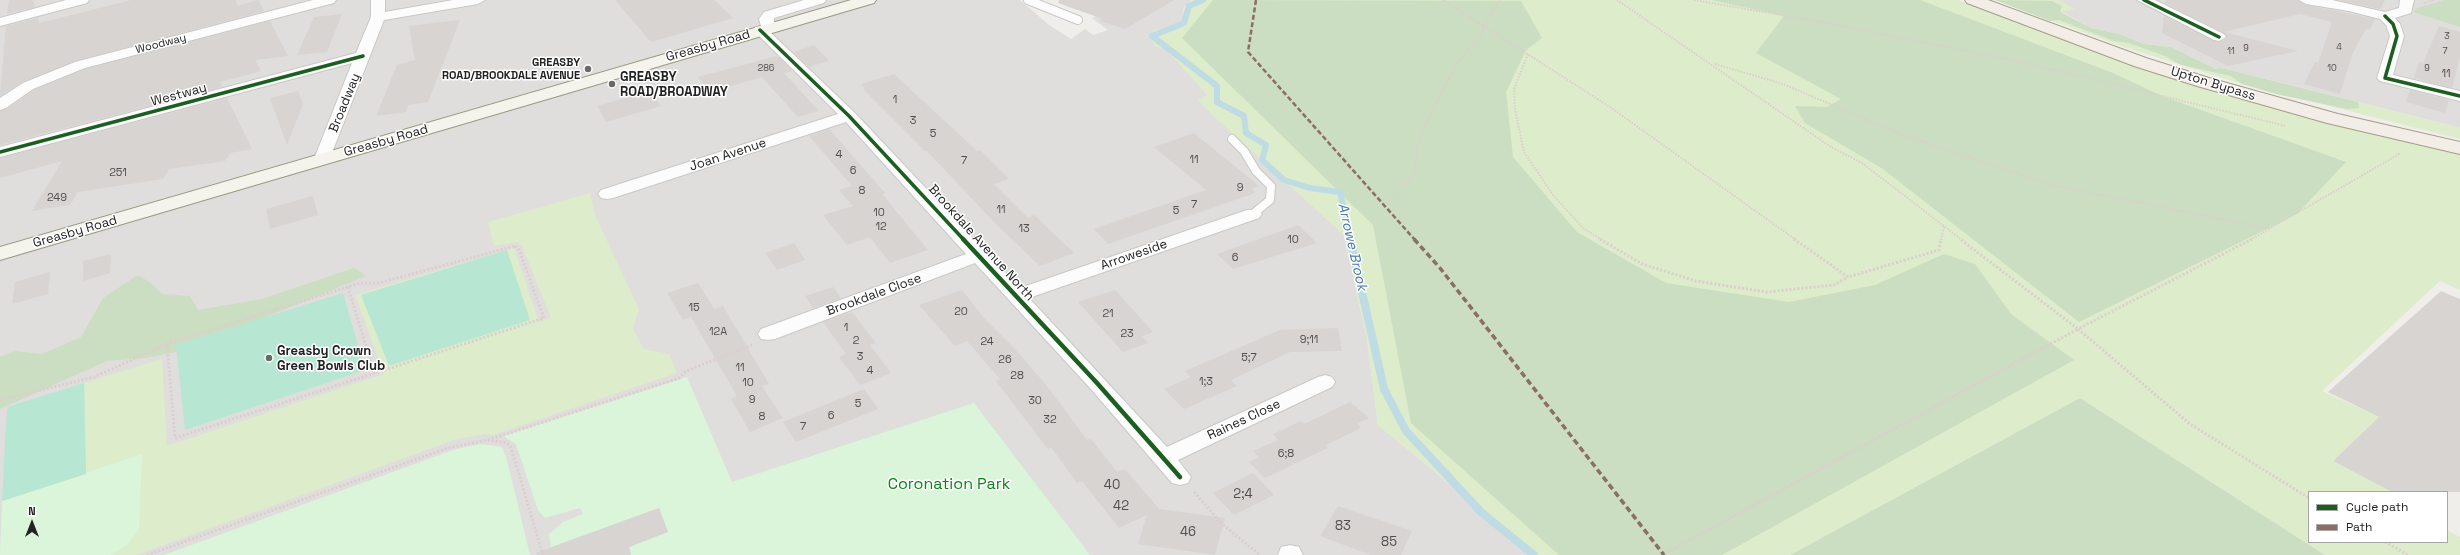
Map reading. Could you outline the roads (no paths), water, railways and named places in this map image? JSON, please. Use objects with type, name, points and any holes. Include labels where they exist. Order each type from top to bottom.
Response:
[{"type":"main road","name":"Greasby Road","points":[[0,254],[868,0]]},
{"type":"main road","name":"Upton Bypass","points":[[1973,0],[2140,62],[2285,105],[2460,148]]},
{"type":"street","points":[[0,22],[82,0]]},
{"type":"street","name":"Woodway","points":[[0,105],[28,86],[80,65],[329,0]]},
{"type":"street","name":"Broadway","points":[[322,159],[364,56],[378,17],[378,0]]},
{"type":"street","points":[[378,17],[478,0]]},
{"type":"street","name":"Greasby Road","points":[[766,29],[766,19],[770,15],[819,0]]},
{"type":"street","points":[[2144,0],[2219,37]]},
{"type":"street","points":[[2306,0],[2350,7],[2385,16],[2406,10],[2407,0]]},
{"type":"street","points":[[2385,16],[2393,24],[2397,36],[2385,78],[2460,96]]},
{"type":"street","name":"Brookdale Avenue North","points":[[766,29],[980,256],[1097,383],[1180,477]]},
{"type":"street","name":"Westway","points":[[0,152],[364,56]]},
{"type":"street","name":"Joan Avenue","points":[[607,194],[849,116]]},
{"type":"street","name":"Arroweside","points":[[1016,296],[1253,214]]},
{"type":"street","name":"Brookdale Close","points":[[768,334],[980,256]]},
{"type":"street","name":"Raines Close","points":[[1164,458],[1325,382]]},
{"type":"lane","points":[[1028,0],[1078,20]]},
{"type":"lane","points":[[1232,139],[1244,151],[1256,171],[1271,186],[1270,200],[1253,214]]},
{"type":"waterway","name":"Arrowe Brook","points":[[1203,0],[1189,6],[1184,23],[1152,36],[1217,86],[1217,102],[1244,116],[1246,133],[1266,145],[1262,160],[1284,180],[1310,188],[1340,192],[1351,240]]},
{"type":"waterway","name":"Arrowe Brook","points":[[1350,239],[1384,389],[1406,431],[1481,512],[1534,555]]},
{"type":"place","name":"GREASBY ROAD/BROOKDALE AVENUE","points":[[588,69]]},
{"type":"place","name":"GREASBY ROAD/BROADWAY","points":[[612,84]]},
{"type":"place","name":"Greasby Crown Green Bowls Club","points":[[269,358]]},
{"type":"park label","name":"Coronation Park","points":[[949,485]]}]
